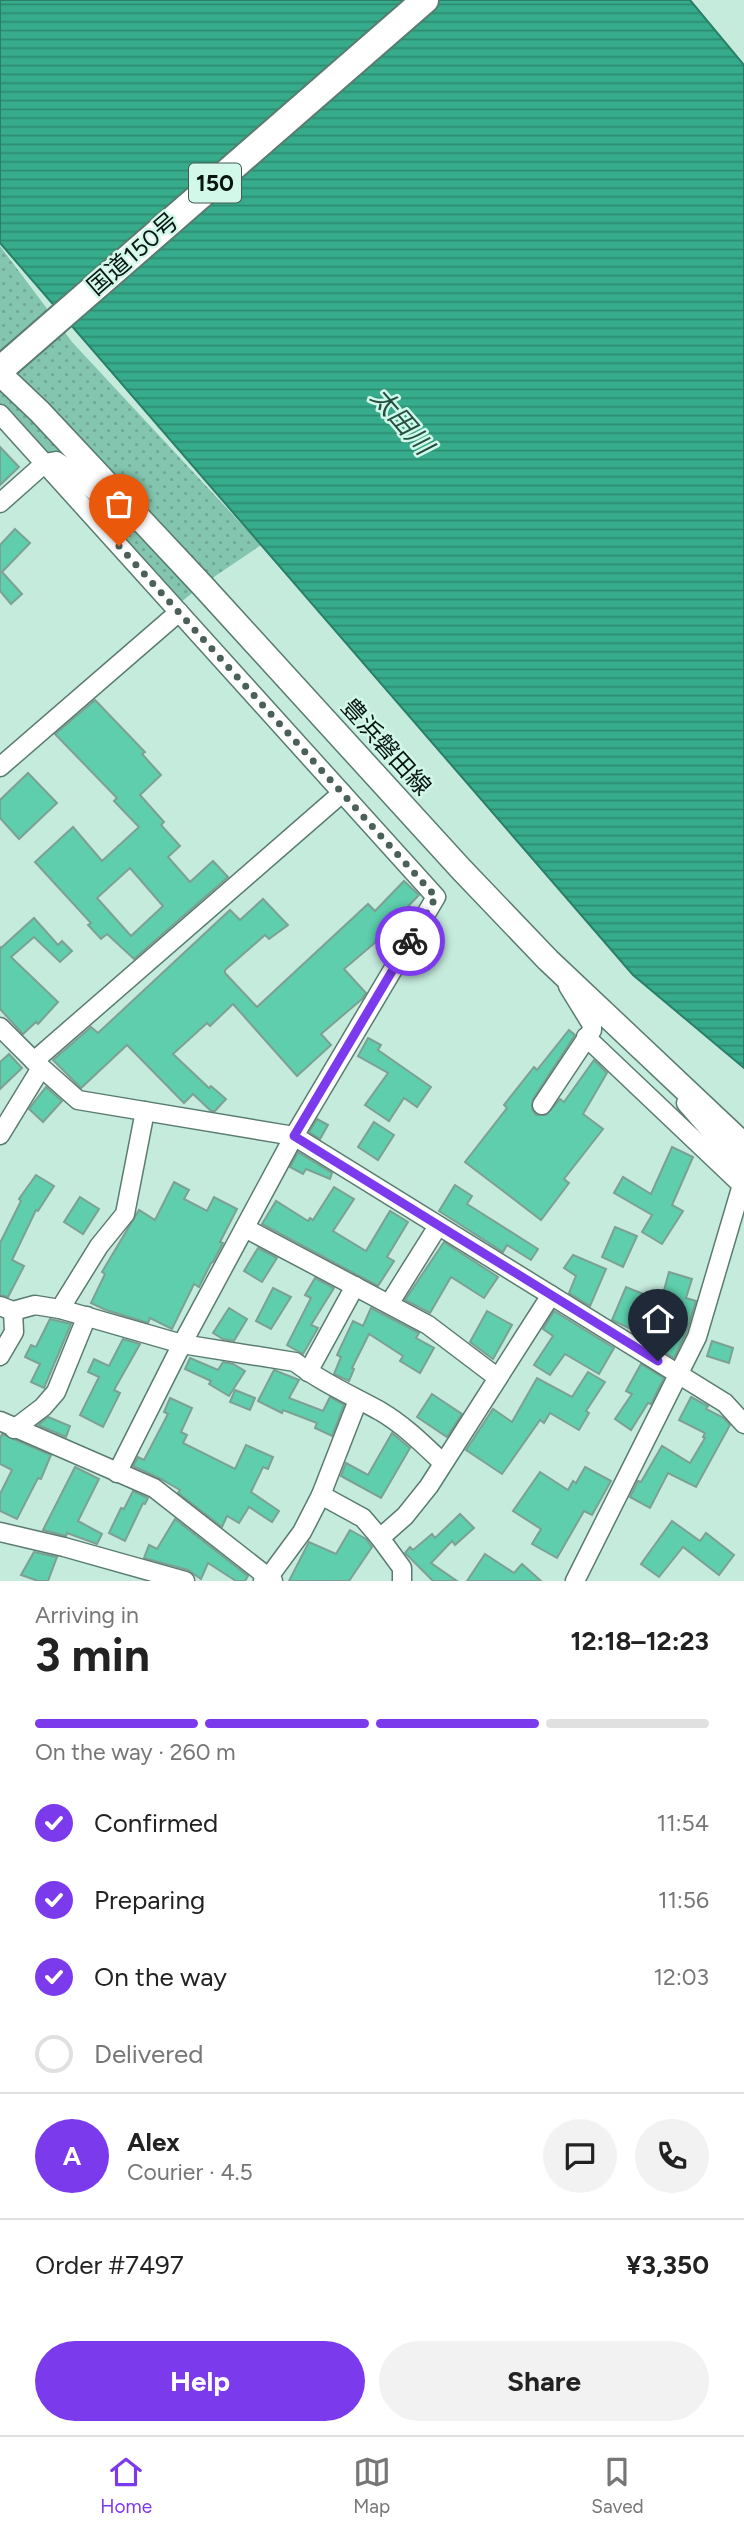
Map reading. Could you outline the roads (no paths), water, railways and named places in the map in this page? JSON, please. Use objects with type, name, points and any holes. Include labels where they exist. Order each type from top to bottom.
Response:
[{"type":"highway","name":"国道150号","points":[[2,370],[425,0]]},
{"type":"main road","name":"豊浜磐田線","points":[[2,370],[461,869],[557,968],[744,1145]]},
{"type":"street","points":[[0,414],[436,897],[294,1136],[117,1472]]},
{"type":"street","points":[[0,503],[45,463],[55,461],[75,472],[120,513],[148,527]]},
{"type":"street","points":[[0,767],[179,612]]},
{"type":"street","points":[[0,1135],[37,1065],[342,793]]},
{"type":"street","points":[[542,1105],[592,1030],[592,1025],[557,968]]},
{"type":"street","points":[[0,1027],[37,1065],[78,1100],[294,1136],[725,1403],[744,1424]]},
{"type":"street","points":[[586,1037],[743,1180]]},
{"type":"street","points":[[674,1078],[684,1101],[743,1180]]},
{"type":"street","points":[[60,1309],[99,1246],[125,1214],[145,1111]]},
{"type":"street","points":[[575,1581],[697,1337],[743,1180]]},
{"type":"street","points":[[389,1304],[438,1226]]},
{"type":"street","points":[[245,1228],[428,1325],[498,1378]]},
{"type":"street","points":[[308,1372],[355,1286]]},
{"type":"street","points":[[380,1538],[405,1516],[443,1463],[551,1295]]},
{"type":"street","points":[[0,1356],[14,1332],[7,1308],[35,1305],[87,1316],[183,1344],[295,1362],[308,1372],[382,1412],[411,1432],[443,1463]]},
{"type":"street","points":[[7,1425],[43,1407],[56,1392],[87,1316]]},
{"type":"street","points":[[7,1425],[154,1488],[268,1580],[302,1532],[321,1495],[358,1400]]},
{"type":"street","points":[[321,1495],[363,1518],[402,1568],[401,1581]]},
{"type":"street","points":[[0,1532],[185,1581]]},
{"type":"water","name":"太田川","points":[[0,0],[690,0],[744,65],[744,1068],[633,975],[0,243]]}]
